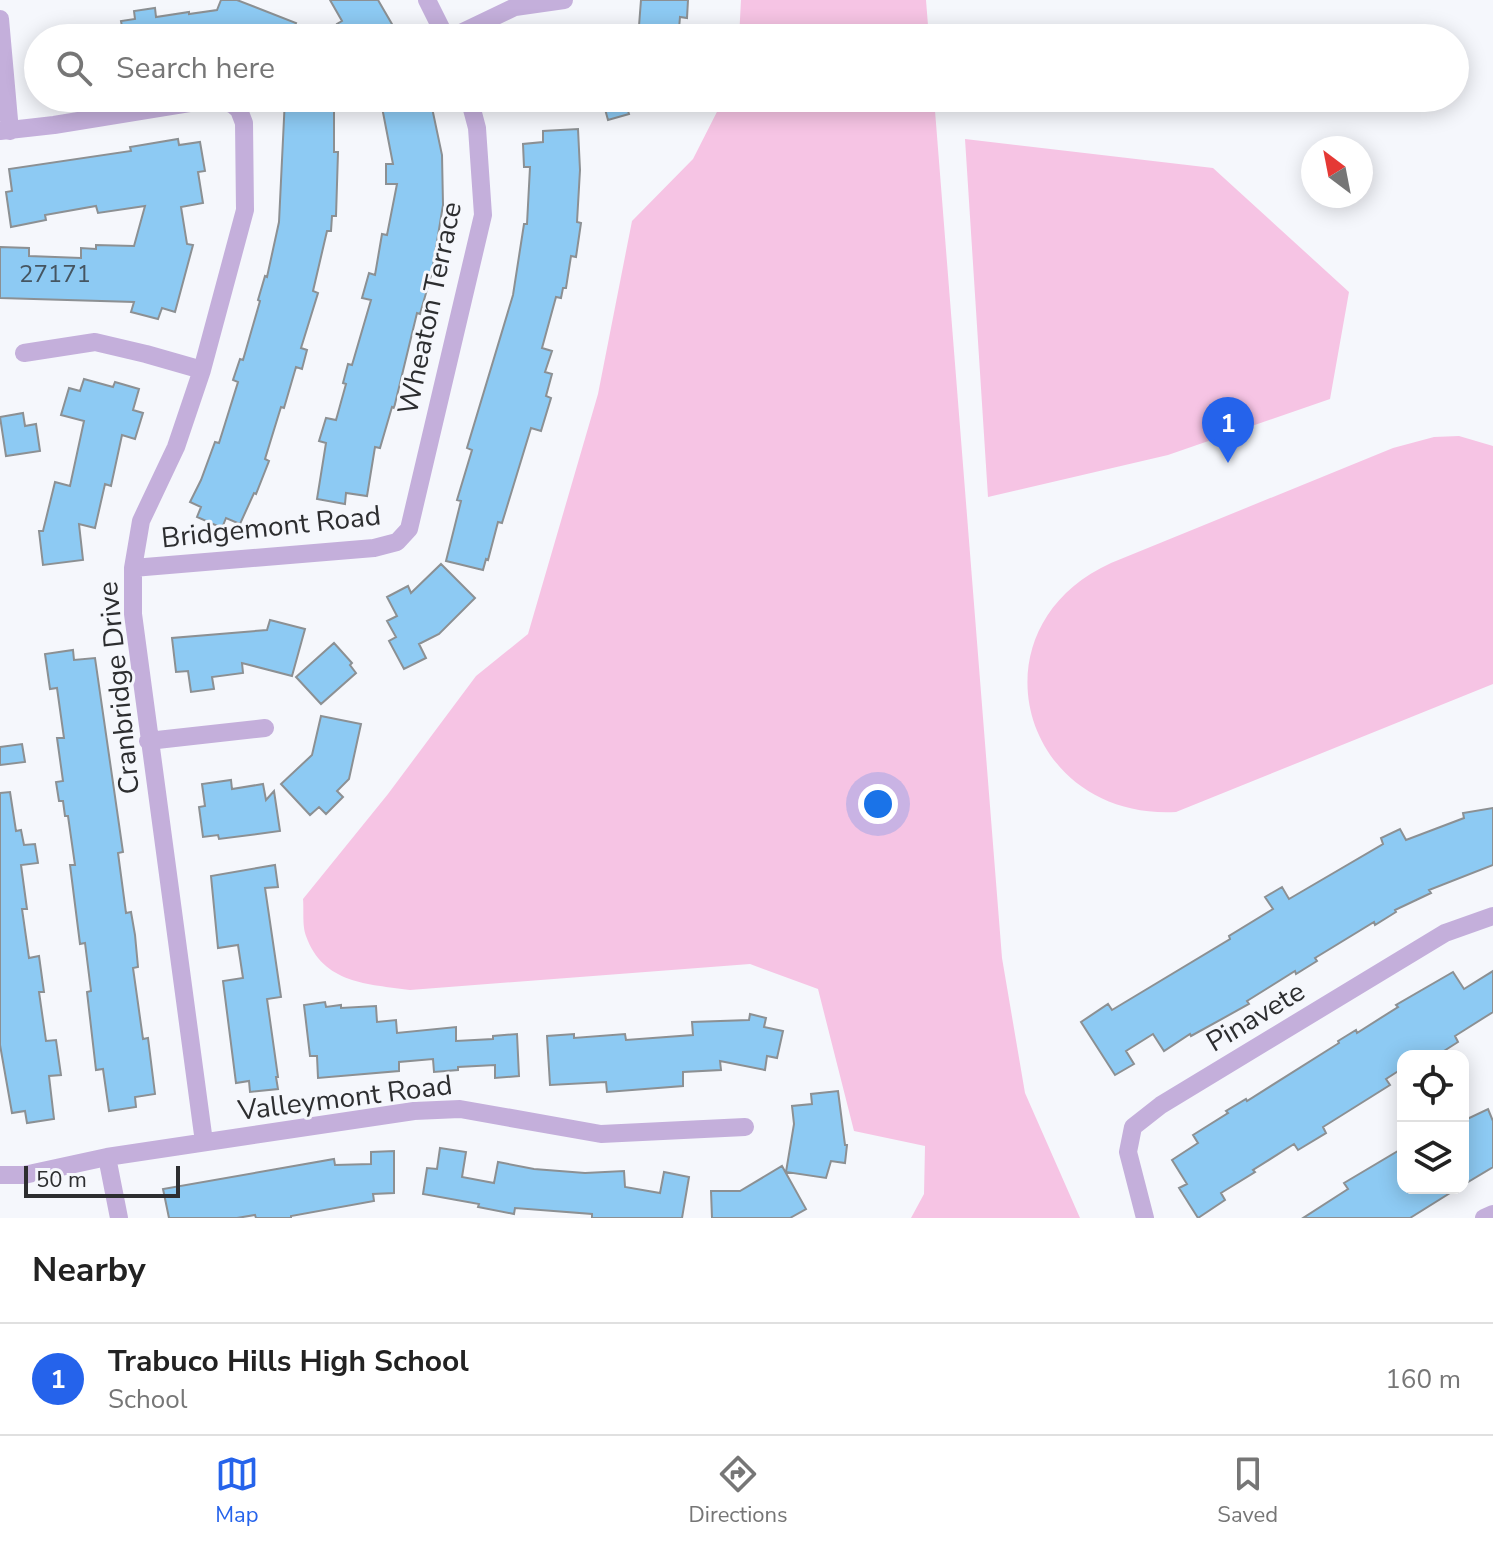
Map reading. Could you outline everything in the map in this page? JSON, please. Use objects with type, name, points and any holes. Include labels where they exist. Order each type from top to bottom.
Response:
[{"type":"street","points":[[427,0],[440,24]]},
{"type":"street","points":[[478,24],[515,7],[564,0]]},
{"type":"street","points":[[0,19],[5,131]]},
{"type":"street","name":"Cranbridge Drive","points":[[5,131],[129,112]]},
{"type":"street","name":"Cranbridge Drive","points":[[204,1142],[148,741],[133,614],[133,568],[141,521],[176,447],[202,370],[245,210],[244,123],[240,112]]},
{"type":"street","name":"Wheaton Terrace","points":[[409,529],[483,215],[477,128],[473,112]]},
{"type":"street","points":[[24,353],[95,342],[202,370]]},
{"type":"street","name":"Bridgemont Road","points":[[133,568],[374,548],[397,542],[409,529]]},
{"type":"street","points":[[148,741],[265,728]]},
{"type":"street","name":"Pinavete","points":[[1145,1218],[1128,1152],[1133,1127],[1161,1105],[1445,933],[1493,916]]},
{"type":"street","name":"Valleymont Road","points":[[0,1175],[24,1175],[107,1157],[414,1111],[460,1109],[601,1134],[745,1127]]},
{"type":"street","points":[[107,1157],[119,1218]]},
{"type":"street","points":[[1484,1218],[1493,1214]]},
{"type":"shaded area","points":[[741,0],[926,0],[928,24],[740,24]]},
{"type":"shaded area","points":[[717,112],[935,112],[1002,958],[1025,1093],[1080,1218],[911,1218],[924,1194],[925,1146],[854,1131],[818,989],[750,964],[410,990],[363,983],[335,973],[314,952],[306,936],[303,899],[388,794],[476,676],[528,634],[598,394],[632,221],[693,159]]},
{"type":"shaded area","points":[[965,139],[1213,168],[1349,292],[1330,399],[1168,455],[988,497]]},
{"type":"shaded area","points":[[1459,436],[1493,446],[1493,684],[1176,812],[1123,806],[1080,786],[1050,754],[1032,715],[1028,672],[1039,630],[1066,593],[1111,563],[1393,448],[1434,437]]},
{"type":"building","points":[[221,0],[237,0],[296,23],[122,24],[121,21],[135,19],[134,11],[155,8],[156,17],[217,10]]},
{"type":"building","points":[[330,0],[378,0],[392,24],[337,24],[342,21]]},
{"type":"building","points":[[641,0],[688,0],[687,18],[680,17],[679,24],[639,24]]},
{"type":"building","points":[[284,112],[334,112],[334,152],[338,152],[336,216],[332,216],[331,231],[327,231],[313,291],[318,293],[301,348],[307,350],[302,369],[296,367],[284,408],[281,407],[265,459],[269,461],[256,494],[240,524],[226,518],[222,528],[197,517],[201,507],[190,502],[215,442],[219,443],[238,382],[233,380],[240,359],[243,360],[279,222]]},
{"type":"building","points":[[383,112],[433,112],[442,155],[443,205],[432,272],[420,314],[417,313],[394,408],[380,448],[375,447],[367,496],[346,493],[345,504],[317,499],[326,443],[319,441],[326,418],[336,420],[348,364],[352,365],[371,300],[362,298],[369,273],[375,275],[382,234],[387,235],[397,184],[386,184],[386,164],[393,164]]},
{"type":"building","points":[[606,112],[628,112],[629,114],[608,120]]},
{"type":"building","points":[[578,129],[580,170],[577,222],[581,223],[576,257],[571,256],[566,288],[563,288],[561,298],[556,297],[542,348],[552,351],[545,372],[552,374],[546,396],[551,398],[541,431],[531,428],[502,523],[498,522],[483,570],[446,561],[461,501],[457,500],[472,450],[467,448],[513,295],[524,224],[527,224],[530,167],[524,167],[523,144],[543,142],[543,131]]},
{"type":"building","points":[[178,139],[179,145],[200,142],[205,171],[198,172],[203,203],[181,207],[187,244],[193,245],[175,312],[162,308],[158,319],[131,312],[134,302],[0,298],[0,247],[29,248],[29,256],[81,258],[81,248],[96,249],[96,245],[134,246],[145,206],[98,213],[96,206],[45,215],[46,220],[11,227],[6,192],[12,191],[9,169],[131,151],[130,147]]},
{"type":"building","points":[[84,379],[113,387],[115,382],[139,389],[133,410],[143,413],[135,439],[122,435],[111,486],[105,484],[95,528],[79,524],[83,560],[43,565],[39,531],[43,531],[55,482],[70,486],[84,421],[61,415],[69,388],[80,391]]},
{"type":"building","points":[[23,413],[25,426],[36,424],[40,451],[6,456],[0,417]]},
{"type":"building","points":[[441,564],[475,598],[439,634],[419,644],[426,658],[404,669],[389,641],[396,637],[387,621],[397,616],[387,597],[408,586],[411,593]]},
{"type":"building","points":[[270,620],[305,629],[292,676],[242,663],[243,673],[212,677],[214,689],[191,692],[188,671],[176,672],[172,638],[267,630]]},
{"type":"building","points":[[334,643],[352,663],[350,665],[356,673],[321,704],[296,677]]},
{"type":"building","points":[[73,650],[74,660],[95,658],[123,852],[118,853],[126,913],[131,912],[135,935],[138,967],[133,968],[143,1039],[148,1038],[155,1094],[135,1097],[136,1107],[109,1111],[103,1069],[96,1070],[85,943],[80,944],[70,865],[75,865],[68,816],[65,816],[63,801],[59,801],[56,782],[63,781],[57,738],[64,738],[57,688],[50,689],[45,654]]},
{"type":"building","points":[[321,716],[361,724],[349,779],[337,791],[343,797],[326,814],[319,807],[310,815],[281,784],[312,755]]},
{"type":"building","points":[[22,744],[25,762],[0,765],[0,747]]},
{"type":"building","points":[[231,780],[232,789],[263,784],[266,800],[274,791],[280,831],[219,839],[218,835],[203,837],[199,807],[205,806],[202,784]]},
{"type":"building","points":[[10,792],[16,831],[21,830],[24,845],[35,844],[38,863],[21,865],[27,909],[22,909],[29,958],[39,956],[44,992],[39,992],[46,1041],[56,1040],[61,1075],[49,1076],[54,1119],[27,1123],[25,1111],[12,1113],[0,1045],[0,793]]},
{"type":"building","points":[[1493,808],[1493,865],[1429,890],[1431,893],[1395,910],[1375,925],[1374,922],[1315,958],[1317,961],[1247,1001],[1249,1004],[1164,1051],[1153,1034],[1126,1051],[1134,1064],[1115,1075],[1081,1022],[1108,1004],[1112,1010],[1230,939],[1229,936],[1273,909],[1265,897],[1282,887],[1289,899],[1383,844],[1381,838],[1400,829],[1406,840],[1464,818],[1463,813]]},
{"type":"building","points":[[275,865],[278,887],[265,888],[281,997],[267,999],[278,1089],[250,1092],[249,1081],[236,1083],[223,981],[243,978],[238,945],[218,948],[211,876]]},
{"type":"building","points":[[1493,971],[1493,1012],[1455,1036],[1458,1042],[1445,1050],[1397,1050],[1397,1072],[1386,1079],[1390,1085],[1323,1127],[1326,1133],[1298,1150],[1294,1144],[1253,1170],[1255,1172],[1221,1193],[1225,1200],[1198,1218],[1179,1188],[1187,1184],[1172,1160],[1198,1143],[1193,1135],[1228,1113],[1226,1111],[1247,1101],[1338,1041],[1356,1030],[1357,1033],[1398,1007],[1396,1005],[1453,972],[1464,989]]},
{"type":"building","points":[[325,1002],[326,1007],[376,1006],[377,1022],[396,1020],[397,1033],[456,1027],[456,1041],[517,1034],[519,1076],[495,1078],[495,1065],[434,1072],[433,1059],[399,1062],[399,1071],[318,1078],[317,1056],[310,1056],[304,1005]]},
{"type":"building","points":[[750,1014],[766,1018],[764,1027],[783,1031],[777,1058],[767,1056],[765,1070],[720,1061],[721,1070],[683,1072],[683,1086],[607,1092],[606,1082],[550,1085],[547,1036],[574,1034],[574,1038],[625,1034],[626,1040],[693,1035],[692,1022],[749,1020]]},
{"type":"building","points":[[838,1091],[847,1145],[845,1163],[831,1161],[826,1178],[786,1172],[794,1124],[792,1106],[812,1104],[811,1094]]},
{"type":"building","points":[[1488,1109],[1493,1121],[1493,1167],[1469,1181],[1469,1122],[1469,1118]]},
{"type":"building","points":[[440,1148],[466,1152],[462,1177],[494,1183],[498,1162],[534,1169],[585,1173],[624,1171],[625,1187],[660,1193],[664,1172],[689,1177],[682,1218],[592,1218],[592,1214],[515,1208],[514,1214],[423,1194],[427,1168],[437,1169]]},
{"type":"building","points":[[394,1151],[394,1193],[373,1194],[374,1201],[291,1218],[256,1218],[255,1215],[169,1218],[163,1189],[334,1159],[335,1165],[371,1164],[371,1152]]},
{"type":"building","points":[[1397,1152],[1397,1194],[1448,1194],[1410,1218],[1303,1218],[1348,1189],[1344,1183]]},
{"type":"building","points":[[782,1166],[806,1209],[790,1218],[712,1218],[711,1191],[740,1191]]},
{"type":"place","name":"Trabuco Hills High School","points":[[1228,463]]}]
